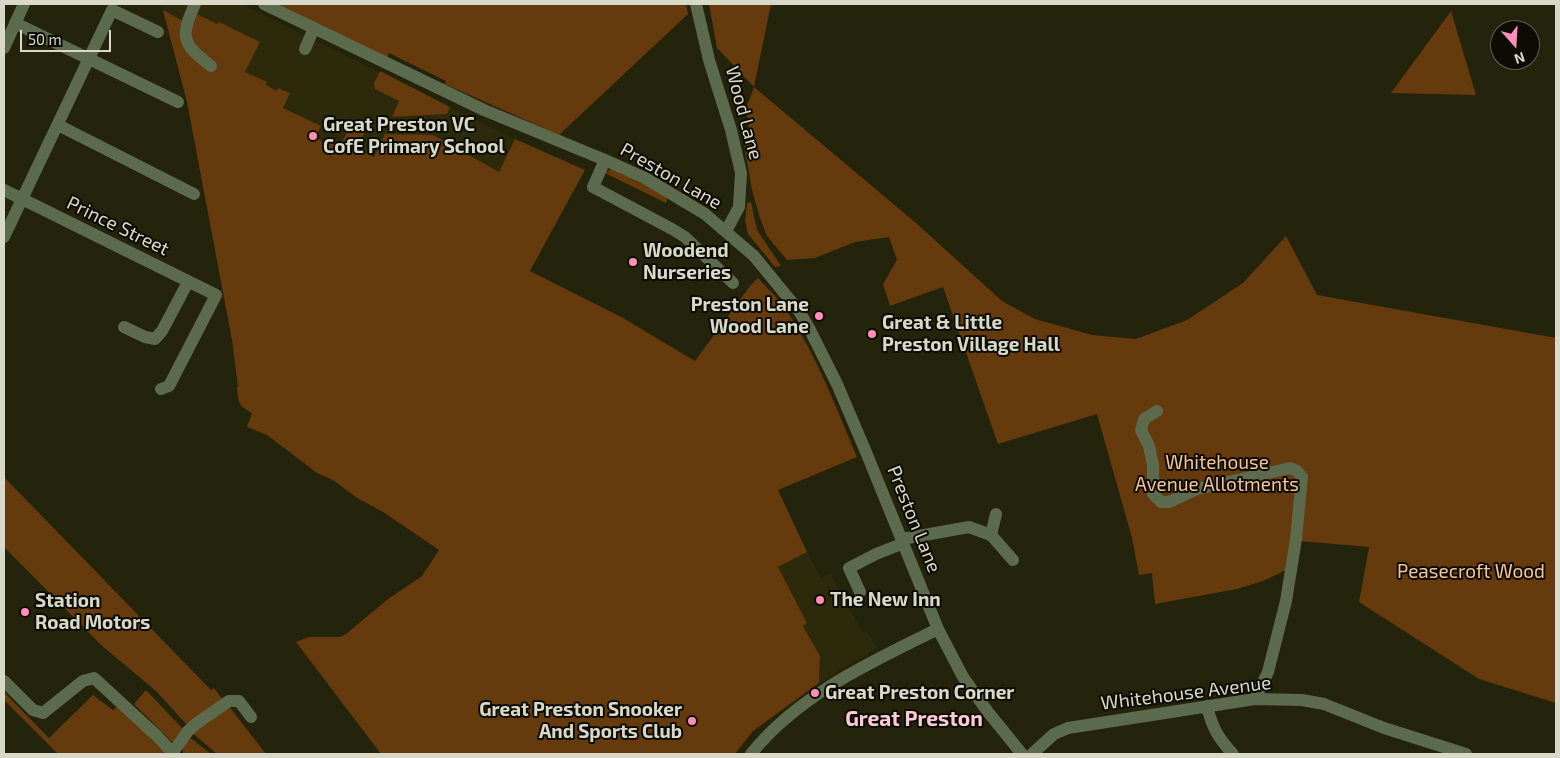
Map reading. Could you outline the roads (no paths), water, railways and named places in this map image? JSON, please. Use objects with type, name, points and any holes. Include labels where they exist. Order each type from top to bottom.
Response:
[{"type":"street","points":[[4,48],[24,4]]},
{"type":"street","points":[[195,4],[187,23],[186,39],[195,52],[211,66]]},
{"type":"street","name":"Preston Lane","points":[[264,4],[507,120],[645,178],[705,214],[754,256],[798,311],[809,328],[850,415],[938,629],[963,677],[1022,754]]},
{"type":"street","name":"Wood Lane","points":[[696,4],[709,60],[733,139],[741,173],[739,207],[726,231]]},
{"type":"street","points":[[4,237],[112,10],[158,32]]},
{"type":"street","points":[[15,23],[178,102]]},
{"type":"street","points":[[305,49],[314,28]]},
{"type":"street","points":[[58,125],[194,194]]},
{"type":"street","points":[[605,160],[593,187],[672,229],[685,238],[733,284]]},
{"type":"street","name":"Prince Street","points":[[4,190],[216,295],[169,386],[161,390]]},
{"type":"street","points":[[124,327],[150,339],[158,337],[188,282]]},
{"type":"street","points":[[1157,411],[1144,419],[1141,430],[1151,453],[1154,471],[1153,494],[1161,502],[1169,502],[1206,487],[1290,468],[1297,470],[1302,476],[1297,529],[1286,601],[1268,672],[1255,699]]},
{"type":"street","points":[[991,535],[996,514]]},
{"type":"street","points":[[860,592],[849,568],[903,541],[969,527],[991,535],[1013,560]]},
{"type":"street","points":[[751,754],[772,729],[812,699],[885,656],[938,629]]},
{"type":"street","points":[[4,681],[33,710],[44,713],[83,682],[94,678],[174,753],[188,731],[228,700],[239,701],[251,717]]},
{"type":"street","name":"Whitehouse Avenue","points":[[1032,754],[1054,734],[1068,728],[1255,699],[1302,700],[1324,704],[1384,728],[1459,753]]},
{"type":"street","points":[[1207,706],[1214,730],[1220,740],[1233,754]]},
{"type":"place","name":"Great Preston VC CofE Primary School","points":[[313,136]]},
{"type":"place","name":"Woodend Nurseries","points":[[633,262]]},
{"type":"place","name":"Preston Lane Wood Lane","points":[[819,316]]},
{"type":"place","name":"Great & Little Preston Village Hall","points":[[872,334]]},
{"type":"place","name":"The New Inn","points":[[820,600]]},
{"type":"place","name":"Station Road Motors","points":[[25,612]]},
{"type":"place","name":"Great Preston Corner","points":[[815,693]]},
{"type":"place","name":"Great Preston Snooker And Sports Club","points":[[692,721]]},
{"type":"district","name":"Great Preston","points":[[914,719]]},
{"type":"park label","name":"Whitehouse Avenue Allotments","points":[[1217,474]]},
{"type":"park label","name":"Peasecroft Wood","points":[[1471,572]]}]
